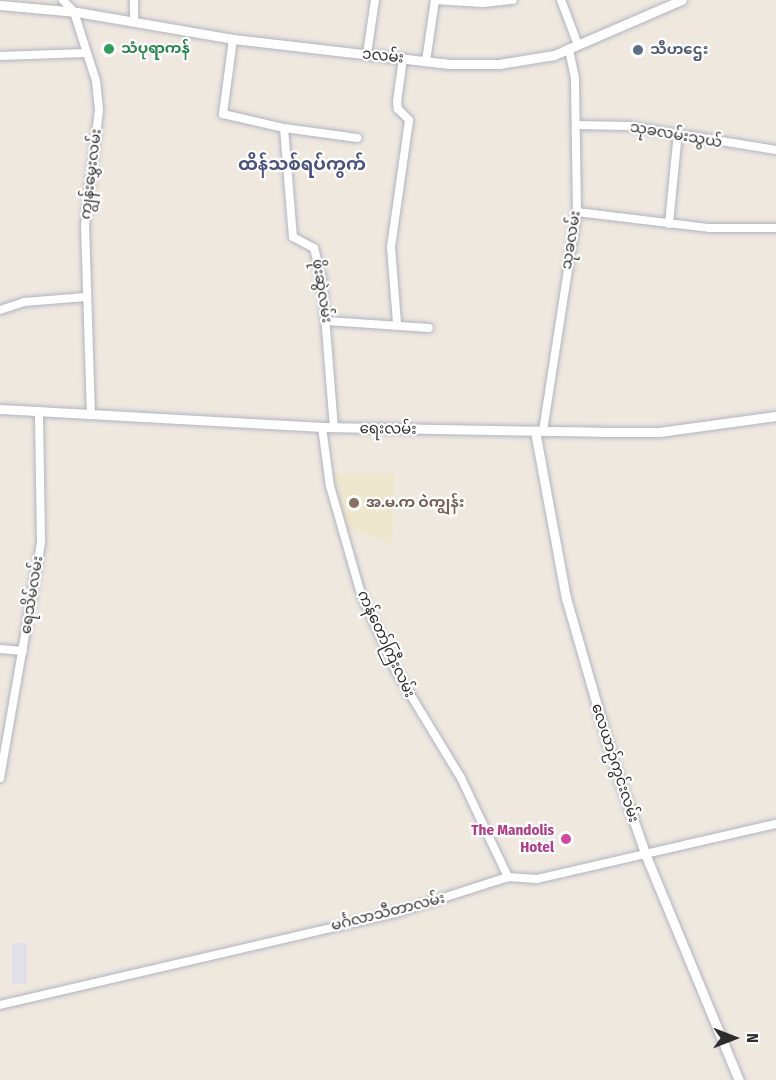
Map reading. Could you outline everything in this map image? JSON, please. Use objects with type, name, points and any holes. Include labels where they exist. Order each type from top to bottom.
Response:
[{"type":"street","points":[[63,0],[72,7]]},
{"type":"street","points":[[134,0],[134,21]]},
{"type":"street","points":[[367,54],[375,0]]},
{"type":"street","points":[[426,61],[435,0],[513,0]]},
{"type":"street","name":"သုခလမ်း","points":[[539,431],[577,212],[574,46],[561,0]]},
{"type":"street","name":"၁လမ်း","points":[[72,7],[233,39],[426,61],[519,62],[574,46],[682,0]]},
{"type":"street","points":[[0,5],[72,7]]},
{"type":"street","name":"ကျွန်းမွှေးလမ်း","points":[[72,7],[96,81],[99,110],[85,225],[91,415]]},
{"type":"street","points":[[233,39],[223,114],[284,128],[357,138]]},
{"type":"street","points":[[0,56],[86,53]]},
{"type":"street","points":[[398,323],[391,247],[409,120],[398,109],[397,102],[402,58]]},
{"type":"street","name":"သုခလမ်းသွယ်","points":[[576,125],[678,133],[776,150]]},
{"type":"street","name":"ဖိုးဆွဲလမ်း","points":[[284,128],[292,237],[310,244],[316,253],[327,321],[334,428]]},
{"type":"street","points":[[669,224],[678,133]]},
{"type":"street","points":[[577,212],[669,224],[749,230],[776,228]]},
{"type":"street","points":[[0,310],[24,302],[86,297]]},
{"type":"street","points":[[327,321],[398,323],[429,328]]},
{"type":"street","name":"ရေးလမ်း","points":[[0,409],[334,428],[539,431],[659,432],[776,416]]},
{"type":"street","name":"ရေသိမ်လမ်း","points":[[0,778],[41,542],[39,411]]},
{"type":"street","name":"ကန်တော်ကြီးလမ်း","points":[[322,427],[330,486],[361,594],[396,671],[460,778],[508,877]]},
{"type":"street","name":"လေယာဉ်ကွင်းလမ်း","points":[[539,431],[579,651],[646,856],[739,1080]]},
{"type":"street","points":[[0,649],[23,651]]},
{"type":"street","name":"မင်္ဂလာသီတာလမ်း","points":[[0,1005],[396,914],[508,877],[537,879],[646,856],[776,824]]},
{"type":"shaded area","points":[[395,473],[392,544],[345,526],[330,474]]},
{"type":"shaded area","points":[[12,943],[27,943],[27,984],[12,984]]},
{"type":"place","name":"သံပုရာကန်","points":[[109,49]]},
{"type":"place","name":"သီဟဌေး","points":[[638,50]]},
{"type":"place","name":"အ.မ.က ဝဲကျွန်း","points":[[354,503]]},
{"type":"place","name":"The Mandolis Hotel","points":[[566,839]]},
{"type":"district","name":"ထိန်သစ်ရပ်ကွက်","points":[[302,164]]}]
